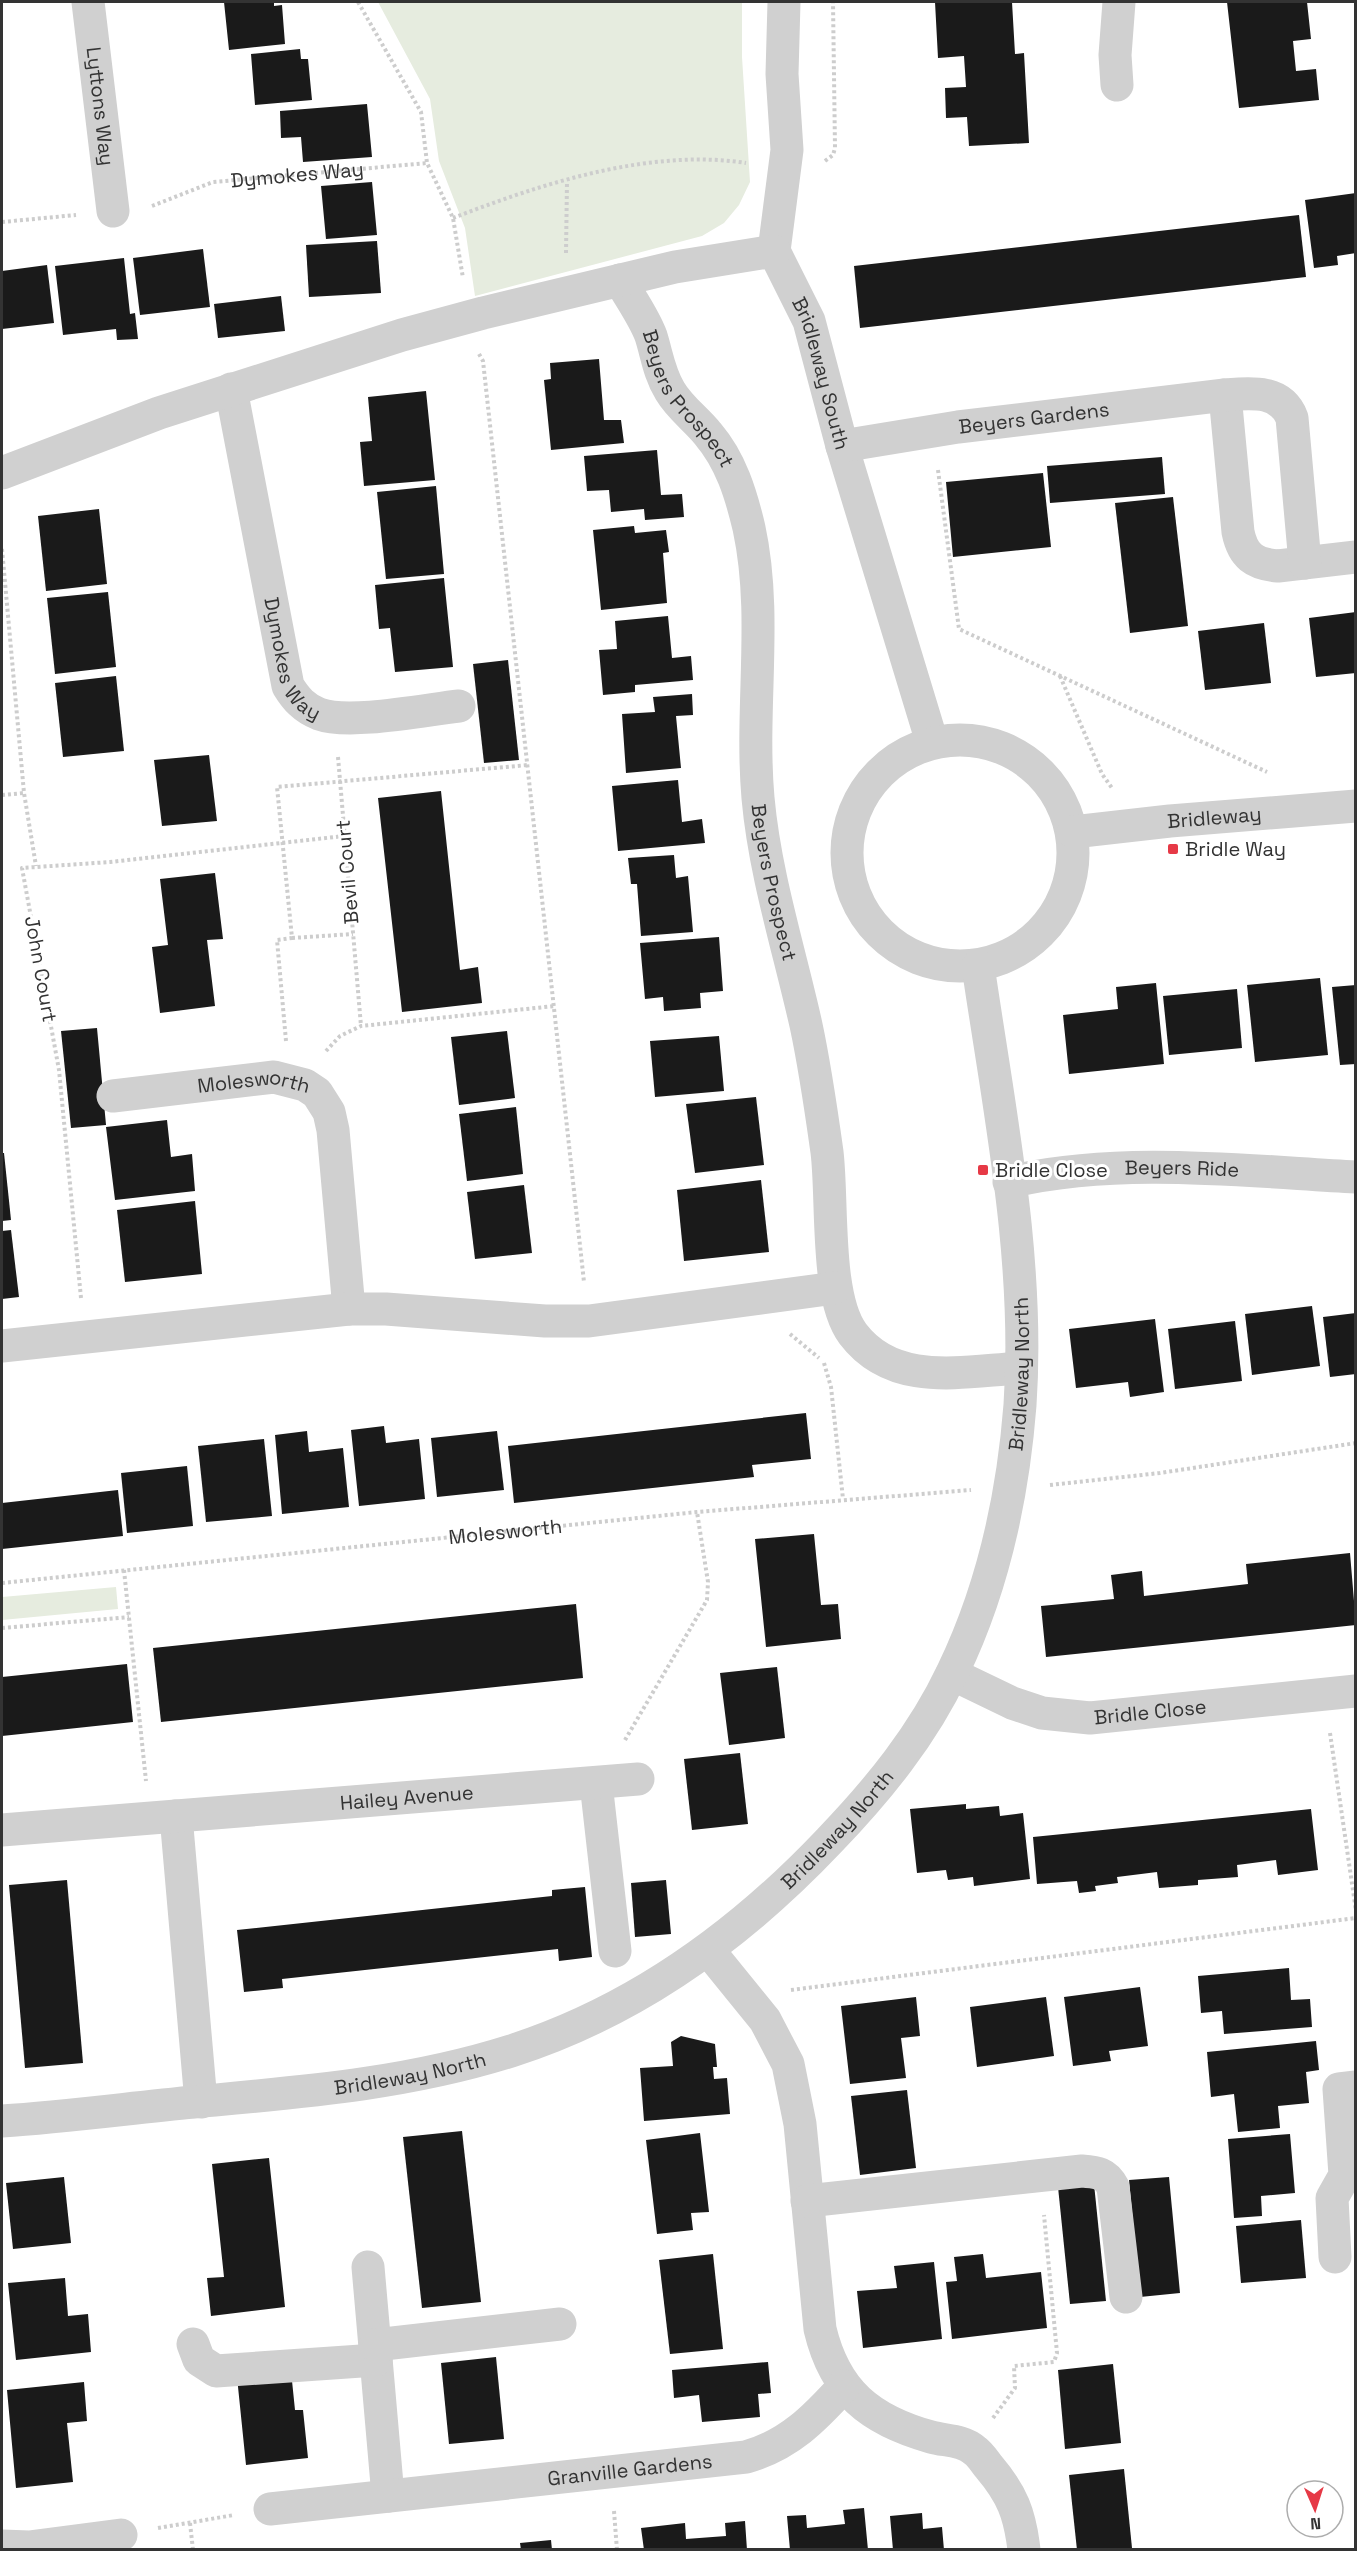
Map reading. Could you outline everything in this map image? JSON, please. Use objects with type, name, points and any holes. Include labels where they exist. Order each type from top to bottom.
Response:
[{"type":"street","name":"Lyttons Way","points":[[88,2],[113,211]]},
{"type":"street","points":[[2,473],[99,435],[231,389],[452,321],[675,267],[774,251],[787,150],[782,74],[784,2]]},
{"type":"street","points":[[1117,85],[1114,55],[1119,2]]},
{"type":"street","name":"Bridleway South","points":[[774,251],[809,321],[842,446],[932,742]]},
{"type":"street","name":"Beyers Prospect","points":[[620,280],[651,335],[661,373],[671,392],[707,432],[728,460],[749,528],[758,596],[755,715],[758,800],[771,881],[806,1025],[817,1084],[830,1175],[835,1288],[841,1311],[852,1333],[866,1349],[901,1370],[944,1373],[1021,1368]]},
{"type":"street","name":"Dymokes Way","points":[[231,389],[288,686],[297,700],[309,709],[334,718],[459,706]]},
{"type":"street","name":"Beyers Gardens","points":[[842,446],[933,431],[1225,395],[1258,393],[1281,401],[1288,407],[1292,418],[1305,563]]},
{"type":"street","points":[[1225,395],[1241,547],[1247,556],[1265,565],[1278,566],[1356,557]]},
{"type":"street","points":[[932,742],[968,742],[1003,748],[1027,763],[1048,782],[1061,803],[1073,832],[1073,860],[1069,886],[1058,912],[1028,946],[1002,959],[978,966],[950,966],[897,948],[880,933],[861,908],[851,881],[847,853],[852,821],[864,795],[878,772],[903,754],[932,742]]},
{"type":"street","name":"Bridleway","points":[[1073,832],[1139,824],[1356,806]]},
{"type":"street","name":"Bridleway North","points":[[2,2121],[338,2089],[397,2080],[513,2051],[610,2012],[658,1985],[709,1951],[790,1881],[866,1802],[924,1724],[952,1674],[969,1636],[986,1587],[1010,1487],[1021,1368],[1018,1276],[1009,1182],[978,966]]},
{"type":"street","name":"Molesworth","points":[[113,1096],[260,1078],[297,1082],[325,1102],[333,1130],[349,1309]]},
{"type":"street","name":"Beyers Ride","points":[[1009,1182],[1033,1177],[1123,1169],[1356,1177]]},
{"type":"street","points":[[2,1346],[349,1309],[397,1310],[545,1322],[589,1321],[835,1288]]},
{"type":"street","name":"Bridle Close","points":[[952,1674],[1012,1703],[1042,1713],[1090,1718],[1340,1693]]},
{"type":"street","name":"Hailey Avenue","points":[[2,1830],[638,1779]]},
{"type":"street","points":[[598,1782],[615,1951]]},
{"type":"street","points":[[163,1817],[201,2102]]},
{"type":"street","points":[[709,1951],[765,2020],[788,2064],[800,2124],[820,2329],[824,2349],[844,2386],[865,2408],[895,2426],[942,2440],[962,2443],[975,2450],[1010,2493],[1019,2517],[1024,2550]]},
{"type":"street","points":[[1335,2257],[1332,2198],[1345,2175],[1347,2088]]},
{"type":"street","points":[[807,2201],[1040,2175],[1097,2172],[1108,2178],[1114,2194],[1126,2296]]},
{"type":"street","points":[[368,2267],[388,2496]]},
{"type":"street","points":[[193,2344],[199,2360],[216,2371],[376,2352],[560,2324]]},
{"type":"street","name":"Granville Gardens","points":[[270,2509],[746,2457],[790,2439],[844,2386]]},
{"type":"street","points":[[2,2546],[29,2547],[121,2535]]},
{"type":"path","points":[[358,2],[417,100],[424,124],[428,163],[453,218],[463,280],[452,321],[483,361],[589,1321]]},
{"type":"path","points":[[821,162],[829,159],[835,148],[833,2]]},
{"type":"path","points":[[453,218],[489,204],[567,181],[663,161],[713,158],[746,163]]},
{"type":"path","name":"Dymokes Way","points":[[2,222],[151,206],[213,182],[428,163]]},
{"type":"path","points":[[566,292],[567,181]]},
{"type":"path","points":[[933,431],[959,629],[1275,776]]},
{"type":"path","points":[[2,549],[24,793],[36,866],[110,862],[344,836]]},
{"type":"path","points":[[1059,675],[1102,774],[1139,824]]},
{"type":"path","name":"Bevil Court","points":[[334,718],[361,1026]]},
{"type":"path","points":[[292,938],[277,787],[528,765]]},
{"type":"path","points":[[2,795],[24,793]]},
{"type":"path","name":"John Court","points":[[36,866],[22,868],[59,1070],[85,1337]]},
{"type":"path","points":[[297,1082],[277,940],[353,933]]},
{"type":"path","points":[[297,1082],[340,1036],[361,1026],[555,1006]]},
{"type":"path","points":[[750,1300],[816,1355],[828,1372],[843,1499]]},
{"type":"path","name":"Molesworth","points":[[2,1583],[697,1512],[1160,1473],[1356,1443]]},
{"type":"path","points":[[598,1782],[707,1600],[708,1582],[697,1512]]},
{"type":"path","points":[[124,1570],[129,1617],[163,1817]]},
{"type":"path","points":[[2,1628],[129,1617]]},
{"type":"path","points":[[1340,1693],[1356,1911]]},
{"type":"path","points":[[745,1996],[1356,1918]]},
{"type":"path","points":[[975,2450],[987,2426],[1016,2388],[1014,2366],[1054,2362],[1057,2353],[1040,2175]]},
{"type":"path","points":[[121,2535],[270,2509]]},
{"type":"path","points":[[190,2523],[193,2550]]},
{"type":"shaded area","points":[[378,2],[742,2],[742,57],[750,182],[739,205],[724,223],[702,236],[475,296],[465,228],[439,161],[430,99]]},
{"type":"shaded area","points":[[116,1587],[118,1609],[2,1620],[2,1597]]},
{"type":"building","points":[[224,2],[274,2],[274,6],[282,5],[285,44],[229,50]]},
{"type":"building","points":[[935,2],[1012,2],[1015,54],[1024,53],[1029,143],[969,146],[967,117],[946,118],[945,88],[966,87],[964,56],[938,58]]},
{"type":"building","points":[[1227,2],[1307,2],[1311,39],[1293,41],[1296,71],[1316,69],[1319,100],[1239,108]]},
{"type":"building","points":[[300,49],[301,59],[308,59],[312,100],[255,105],[251,54]]},
{"type":"building","points":[[367,104],[372,157],[303,162],[301,137],[281,138],[280,111]]},
{"type":"building","points":[[372,182],[377,235],[326,239],[321,186]]},
{"type":"building","points":[[1356,193],[1356,253],[1337,256],[1338,265],[1314,268],[1305,200]]},
{"type":"building","points":[[1299,215],[1306,277],[860,328],[854,266]]},
{"type":"building","points":[[377,241],[381,293],[309,297],[306,245]]},
{"type":"building","points":[[203,249],[210,307],[140,315],[133,258]]},
{"type":"building","points":[[124,258],[130,314],[135,313],[138,339],[117,340],[116,329],[63,335],[55,266]]},
{"type":"building","points":[[47,265],[54,323],[2,329],[2,271]]},
{"type":"building","points":[[281,296],[285,331],[218,338],[214,304]]},
{"type":"building","points":[[599,359],[604,420],[621,420],[624,443],[551,450],[544,380],[551,379],[550,363]]},
{"type":"building","points":[[426,391],[435,480],[364,486],[360,442],[372,441],[368,397]]},
{"type":"building","points":[[657,450],[661,495],[682,494],[684,517],[645,520],[644,509],[611,512],[609,490],[587,491],[584,456]]},
{"type":"building","points":[[1162,457],[1165,494],[1050,503],[1047,466]]},
{"type":"building","points":[[1043,473],[1051,547],[953,557],[946,482]]},
{"type":"building","points":[[436,486],[444,574],[386,579],[377,492]]},
{"type":"building","points":[[1173,497],[1188,626],[1130,633],[1115,503]]},
{"type":"building","points":[[99,509],[107,584],[46,591],[38,516]]},
{"type":"building","points":[[634,526],[635,533],[666,530],[669,552],[663,553],[667,603],[601,610],[593,530]]},
{"type":"building","points":[[444,578],[453,667],[395,672],[390,628],[379,629],[375,585]]},
{"type":"building","points":[[108,592],[116,667],[55,674],[47,598]]},
{"type":"building","points":[[1356,612],[1356,673],[1316,677],[1309,618]]},
{"type":"building","points":[[668,616],[672,658],[691,656],[693,680],[635,685],[635,692],[603,695],[599,650],[617,649],[615,621]]},
{"type":"building","points":[[1264,623],[1271,683],[1205,690],[1198,631]]},
{"type":"building","points":[[508,660],[519,760],[484,763],[473,664]]},
{"type":"building","points":[[116,676],[124,751],[63,757],[55,683]]},
{"type":"building","points":[[692,694],[693,715],[676,716],[681,768],[626,773],[622,714],[655,712],[653,697]]},
{"type":"building","points":[[209,755],[217,821],[162,826],[154,760]]},
{"type":"building","points":[[678,780],[682,822],[702,819],[705,843],[618,851],[612,786]]},
{"type":"building","points":[[441,791],[460,970],[478,967],[482,1003],[402,1012],[378,798]]},
{"type":"building","points":[[674,855],[676,878],[688,876],[693,932],[641,936],[637,884],[631,884],[628,858]]},
{"type":"building","points":[[215,873],[223,939],[207,940],[215,1006],[160,1013],[152,947],[168,945],[160,879]]},
{"type":"building","points":[[719,937],[723,991],[700,993],[701,1008],[664,1011],[663,997],[645,999],[640,943]]},
{"type":"building","points":[[1320,978],[1328,1055],[1255,1062],[1247,985]]},
{"type":"building","points":[[1156,983],[1164,1064],[1069,1074],[1063,1015],[1118,1009],[1116,987]]},
{"type":"building","points":[[1356,985],[1356,1064],[1340,1065],[1332,987]]},
{"type":"building","points":[[1237,989],[1242,1048],[1169,1055],[1163,996]]},
{"type":"building","points":[[97,1028],[106,1125],[71,1128],[61,1031]]},
{"type":"building","points":[[507,1031],[515,1098],[459,1105],[451,1037]]},
{"type":"building","points":[[719,1036],[724,1091],[655,1097],[650,1041]]},
{"type":"building","points":[[756,1097],[764,1165],[695,1173],[686,1104]]},
{"type":"building","points":[[516,1107],[523,1174],[467,1181],[459,1114]]},
{"type":"building","points":[[167,1120],[171,1157],[192,1154],[195,1191],[115,1200],[106,1127]]},
{"type":"building","points":[[2,1153],[4,1153],[11,1220],[2,1221]]},
{"type":"building","points":[[761,1180],[769,1252],[684,1261],[677,1190]]},
{"type":"building","points":[[524,1185],[532,1253],[475,1259],[467,1192]]},
{"type":"building","points":[[195,1201],[202,1274],[125,1282],[117,1210]]},
{"type":"building","points":[[11,1230],[19,1297],[2,1299],[2,1231]]},
{"type":"building","points":[[1312,1306],[1320,1366],[1252,1375],[1245,1314]]},
{"type":"building","points":[[1356,1313],[1356,1374],[1330,1377],[1323,1317]]},
{"type":"building","points":[[1155,1319],[1164,1392],[1130,1397],[1128,1382],[1076,1388],[1069,1329]]},
{"type":"building","points":[[1235,1321],[1242,1381],[1175,1389],[1168,1329]]},
{"type":"building","points":[[806,1413],[811,1459],[752,1465],[754,1477],[514,1503],[508,1446]]},
{"type":"building","points":[[384,1426],[386,1443],[419,1439],[425,1499],[359,1506],[351,1430]]},
{"type":"building","points":[[307,1431],[309,1452],[343,1448],[349,1507],[282,1514],[275,1435]]},
{"type":"building","points":[[497,1431],[504,1490],[437,1497],[431,1438]]},
{"type":"building","points":[[264,1439],[272,1516],[206,1522],[198,1446]]},
{"type":"building","points":[[187,1466],[193,1526],[127,1533],[121,1473]]},
{"type":"building","points":[[118,1490],[123,1536],[2,1549],[2,1503]]},
{"type":"building","points":[[814,1534],[821,1605],[838,1604],[841,1639],[766,1647],[755,1539]]},
{"type":"building","points":[[1350,1553],[1356,1625],[1046,1657],[1041,1606],[1114,1599],[1111,1575],[1142,1571],[1144,1596],[1248,1584],[1246,1564]]},
{"type":"building","points":[[576,1604],[583,1678],[161,1722],[153,1648]]},
{"type":"building","points":[[127,1664],[133,1722],[2,1736],[2,1677]]},
{"type":"building","points":[[777,1667],[785,1738],[729,1745],[720,1673]]},
{"type":"building","points":[[740,1753],[748,1824],[692,1830],[684,1759]]},
{"type":"building","points":[[966,1804],[966,1809],[999,1806],[1000,1816],[1023,1813],[1030,1879],[974,1886],[973,1877],[948,1880],[946,1870],[917,1873],[910,1809]]},
{"type":"building","points":[[1311,1809],[1318,1870],[1278,1875],[1276,1860],[1237,1865],[1238,1877],[1198,1880],[1198,1885],[1159,1888],[1157,1872],[1117,1877],[1118,1883],[1095,1886],[1096,1891],[1079,1893],[1077,1881],[1037,1884],[1033,1837]]},
{"type":"building","points":[[67,1880],[83,2063],[25,2068],[9,1885]]},
{"type":"building","points":[[666,1880],[671,1934],[635,1937],[631,1883]]},
{"type":"building","points":[[585,1887],[592,1957],[559,1961],[558,1949],[282,1979],[283,1988],[244,1992],[237,1930],[552,1896],[552,1890]]},
{"type":"building","points":[[1289,1968],[1291,2000],[1310,1999],[1312,2027],[1224,2034],[1222,2011],[1201,2013],[1198,1976]]},
{"type":"building","points":[[1140,1987],[1148,2046],[1109,2051],[1111,2061],[1073,2066],[1064,1997]]},
{"type":"building","points":[[916,1997],[920,2036],[901,2038],[906,2078],[850,2084],[841,2006]]},
{"type":"building","points":[[1046,1997],[1054,2056],[977,2067],[970,2007]]},
{"type":"building","points":[[681,2036],[715,2044],[717,2067],[713,2067],[714,2079],[727,2078],[730,2114],[644,2121],[640,2068],[673,2066],[671,2042]]},
{"type":"building","points":[[1316,2041],[1319,2070],[1306,2072],[1309,2103],[1278,2106],[1280,2128],[1238,2132],[1234,2094],[1211,2097],[1207,2052]]},
{"type":"building","points":[[907,2090],[916,2168],[860,2175],[851,2096]]},
{"type":"building","points":[[462,2131],[481,2302],[422,2308],[403,2137]]},
{"type":"building","points":[[700,2133],[709,2212],[691,2213],[693,2230],[657,2234],[646,2140]]},
{"type":"building","points":[[1290,2134],[1295,2193],[1261,2196],[1262,2216],[1234,2218],[1228,2139]]},
{"type":"building","points":[[269,2158],[285,2307],[211,2316],[207,2278],[224,2277],[212,2164]]},
{"type":"building","points":[[64,2177],[71,2243],[13,2249],[6,2183]]},
{"type":"building","points":[[1169,2177],[1180,2293],[1140,2297],[1129,2180]]},
{"type":"building","points":[[1094,2184],[1106,2301],[1070,2304],[1058,2187]]},
{"type":"building","points":[[1301,2220],[1306,2278],[1241,2283],[1236,2226]]},
{"type":"building","points":[[713,2254],[723,2349],[670,2354],[659,2260]]},
{"type":"building","points":[[983,2254],[986,2278],[1041,2272],[1047,2328],[952,2339],[946,2282],[957,2281],[954,2257]]},
{"type":"building","points":[[934,2262],[942,2339],[863,2348],[857,2291],[897,2288],[894,2266]]},
{"type":"building","points":[[65,2278],[68,2316],[88,2314],[91,2352],[16,2360],[8,2283]]},
{"type":"building","points":[[496,2357],[504,2439],[449,2444],[441,2363]]},
{"type":"building","points":[[768,2362],[771,2393],[758,2394],[760,2417],[702,2422],[699,2395],[674,2398],[672,2370]]},
{"type":"building","points":[[1113,2364],[1121,2443],[1065,2449],[1058,2370]]},
{"type":"building","points":[[291,2371],[295,2410],[303,2410],[308,2458],[246,2465],[237,2377]]},
{"type":"building","points":[[84,2382],[87,2421],[67,2423],[73,2482],[16,2488],[7,2390]]},
{"type":"building","points":[[1124,2469],[1132,2548],[1077,2550],[1069,2475]]},
{"type":"building","points":[[864,2508],[868,2550],[790,2550],[787,2516],[806,2515],[807,2528],[845,2524],[843,2510]]},
{"type":"building","points":[[922,2513],[923,2529],[942,2527],[944,2550],[893,2550],[890,2516]]},
{"type":"building","points":[[745,2521],[747,2550],[644,2550],[641,2528],[685,2523],[686,2539],[726,2536],[725,2523]]},
{"type":"building","points":[[551,2540],[552,2550],[521,2550],[520,2543]]},
{"type":"place","name":"Bridle Way","points":[[1173,849]]},
{"type":"place","name":"Bridle Close","points":[[983,1170]]}]
